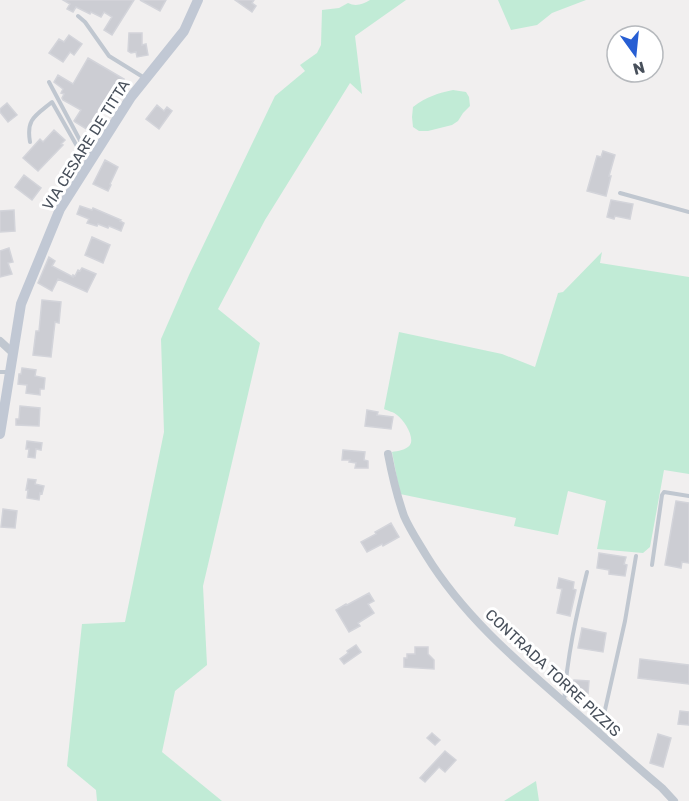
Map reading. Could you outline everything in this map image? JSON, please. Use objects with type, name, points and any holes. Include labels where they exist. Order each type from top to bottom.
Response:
[{"type":"street","name":"VIA CESARE DE TITTA","points":[[0,434],[5,372],[13,353],[21,304],[60,209],[131,97],[184,31],[198,0]]},
{"type":"street","points":[[0,341],[13,353]]},
{"type":"street","name":"CONTRADA TORRE PIZZIS","points":[[388,454],[394,483],[404,516],[411,530],[439,575],[479,625],[515,660],[674,801]]},
{"type":"lane","points":[[78,16],[85,22],[109,56],[146,79]]},
{"type":"lane","points":[[49,82],[92,159]]},
{"type":"lane","points":[[30,142],[29,124],[52,102],[82,155],[92,159]]},
{"type":"lane","points":[[620,194],[689,212]]},
{"type":"lane","points":[[652,565],[662,495],[664,492],[689,496]]},
{"type":"lane","points":[[600,733],[625,621],[636,556]]},
{"type":"lane","points":[[564,703],[566,670],[574,624],[587,572]]},
{"type":"green space","points":[[370,0],[406,0],[355,36],[362,94],[350,83],[265,220],[218,309],[260,343],[203,586],[207,665],[175,691],[162,752],[222,801],[97,801],[96,790],[67,766],[82,624],[125,622],[164,432],[161,339],[189,275],[275,96],[305,71],[300,65],[317,53],[321,45],[322,10]]},
{"type":"green space","points":[[498,0],[586,0],[552,13],[537,25],[511,30]]},
{"type":"green space","points":[[453,90],[466,92],[469,97],[470,106],[458,121],[452,125],[428,131],[419,131],[413,127],[413,107],[432,96]]},
{"type":"green space","points":[[602,252],[600,263],[689,277],[689,474],[664,470],[650,547],[643,553],[597,549],[606,501],[568,491],[558,535],[514,526],[516,518],[400,494],[392,452],[408,447],[411,438],[400,417],[384,409],[399,332],[502,354],[535,367],[558,293],[563,292]]},
{"type":"green space","points":[[536,781],[539,801],[504,801]]},
{"type":"building","points":[[63,0],[134,0],[112,35],[104,30],[112,17],[104,12],[101,17],[91,12],[90,14],[76,7],[73,12],[67,9],[70,4]]},
{"type":"building","points":[[140,0],[166,0],[160,11]]},
{"type":"building","points":[[235,0],[254,0],[252,3],[256,6],[252,12]]},
{"type":"building","points":[[129,33],[142,33],[142,45],[146,44],[148,55],[137,57],[136,52],[128,51]]},
{"type":"building","points":[[69,35],[82,44],[74,55],[70,52],[63,62],[49,53],[59,39],[64,42]]},
{"type":"building","points":[[88,58],[124,79],[116,93],[113,91],[108,96],[88,130],[74,121],[81,110],[63,100],[64,94],[61,93],[63,89],[54,82],[58,75],[73,84]]},
{"type":"building","points":[[7,103],[17,115],[8,122],[0,112],[0,109]]},
{"type":"building","points":[[157,105],[164,111],[167,107],[172,111],[159,129],[146,119]]},
{"type":"building","points":[[54,130],[65,140],[38,171],[23,158],[40,139],[43,142]]},
{"type":"building","points":[[603,151],[615,155],[606,196],[587,191],[597,156],[601,157]]},
{"type":"building","points":[[105,160],[118,167],[108,191],[93,184]]},
{"type":"building","points":[[24,175],[41,188],[32,200],[15,187]]},
{"type":"building","points":[[611,200],[633,204],[630,219],[607,217]]},
{"type":"building","points":[[80,206],[92,210],[93,208],[121,220],[124,223],[121,231],[109,226],[108,228],[87,223],[89,219],[77,214]]},
{"type":"building","points":[[14,210],[15,231],[0,232],[0,211]]},
{"type":"building","points":[[92,237],[110,245],[103,263],[85,255]]},
{"type":"building","points":[[9,248],[13,262],[8,263],[12,274],[0,277],[0,251]]},
{"type":"building","points":[[49,257],[55,261],[52,266],[73,277],[82,268],[96,274],[87,292],[58,279],[52,291],[38,283]]},
{"type":"building","points":[[42,300],[61,302],[59,323],[55,322],[51,357],[33,355],[36,331],[39,331]]},
{"type":"building","points":[[22,368],[36,370],[35,376],[45,378],[44,389],[40,389],[40,395],[26,393],[27,385],[18,384]]},
{"type":"building","points":[[20,406],[40,408],[39,426],[16,425]]},
{"type":"building","points":[[367,410],[378,412],[377,415],[393,417],[391,429],[365,426]]},
{"type":"building","points":[[27,441],[42,443],[41,450],[36,449],[35,458],[28,457]]},
{"type":"building","points":[[343,450],[365,452],[364,460],[368,461],[368,468],[355,468],[356,463],[342,460]]},
{"type":"building","points":[[28,479],[36,480],[35,484],[44,486],[39,500],[27,498]]},
{"type":"building","points":[[676,501],[689,503],[689,563],[682,562],[681,568],[665,565]]},
{"type":"building","points":[[3,509],[17,511],[15,528],[1,527]]},
{"type":"building","points":[[391,523],[399,537],[367,552],[361,542]]},
{"type":"building","points":[[599,553],[626,557],[625,576],[609,574],[609,570],[597,568]]},
{"type":"building","points":[[559,578],[574,582],[573,589],[576,590],[570,616],[557,613],[562,589],[557,588]]},
{"type":"building","points":[[369,593],[374,601],[368,604],[374,613],[358,623],[360,626],[349,632],[336,610]]},
{"type":"building","points":[[582,628],[606,633],[603,652],[578,648]]},
{"type":"building","points":[[356,645],[361,652],[344,664],[340,659]]},
{"type":"building","points":[[415,647],[428,647],[428,654],[434,660],[434,669],[404,667],[404,658],[407,658],[407,654],[415,654]]},
{"type":"building","points":[[640,659],[689,665],[689,684],[638,678]]},
{"type":"building","points":[[574,680],[589,681],[588,694],[572,692]]},
{"type":"building","points":[[680,711],[689,712],[689,725],[678,724]]},
{"type":"building","points":[[432,733],[440,740],[435,745],[427,738]]},
{"type":"building","points":[[658,734],[671,738],[663,767],[650,763]]},
{"type":"building","points":[[445,751],[456,760],[445,772],[439,767],[425,782],[420,778]]}]
